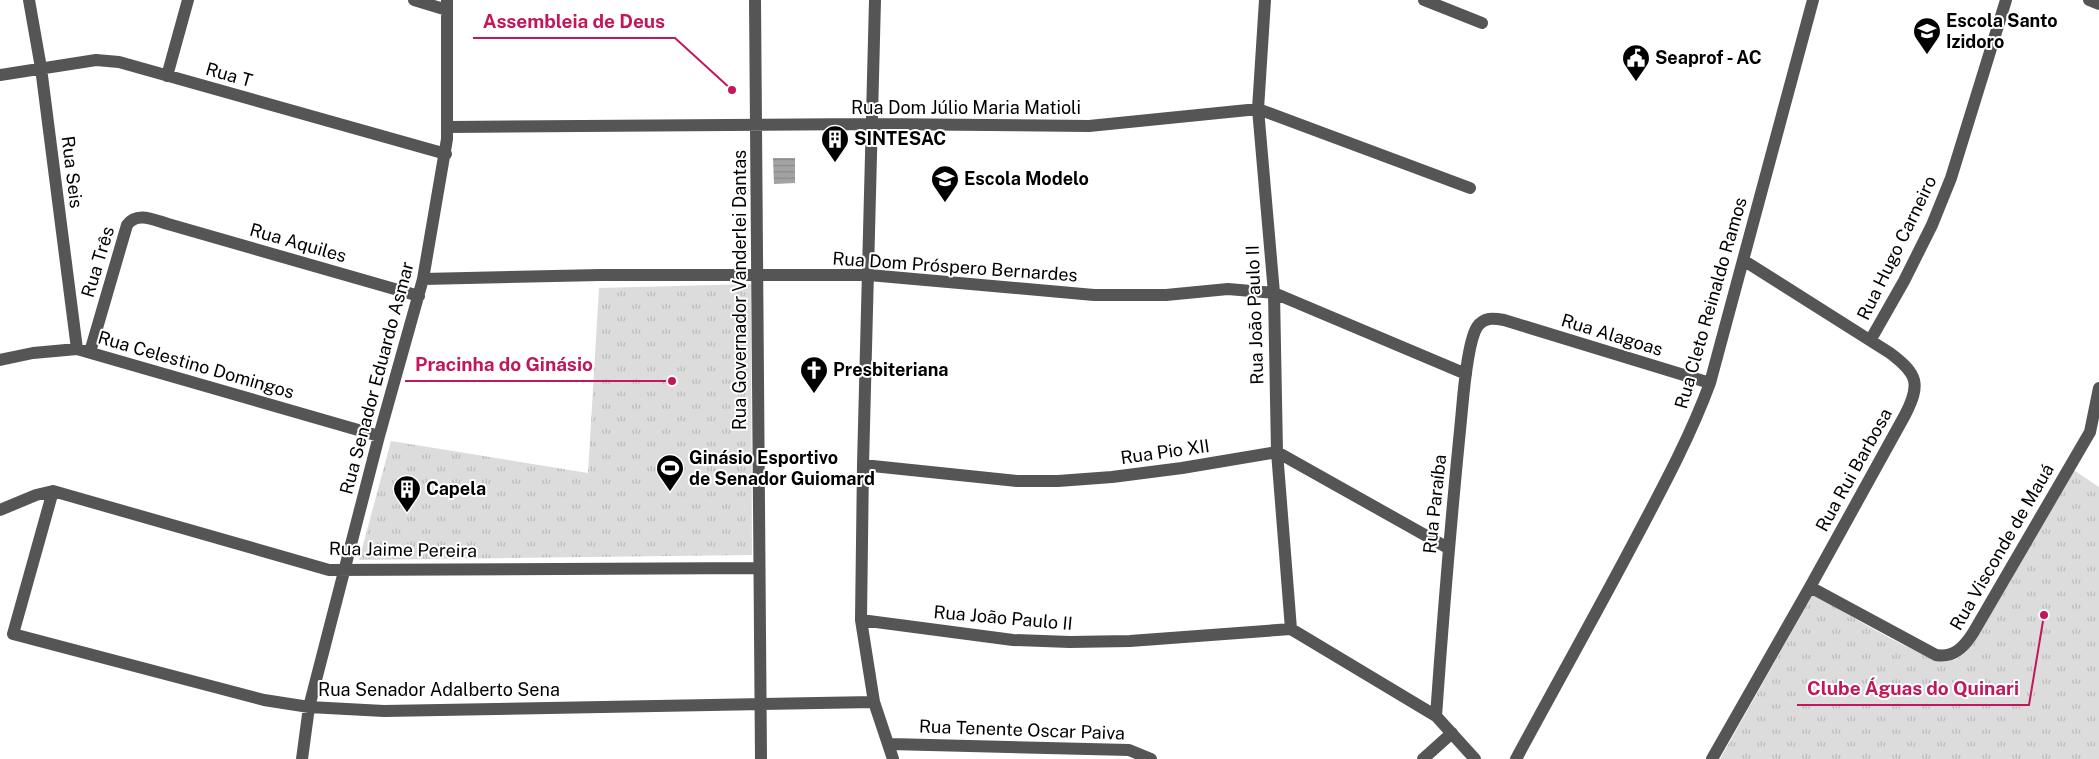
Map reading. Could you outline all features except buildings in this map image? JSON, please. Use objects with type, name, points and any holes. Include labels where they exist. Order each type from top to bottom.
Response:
[{"type":"street","name":"Rua Seis","points":[[28,0],[41,68],[77,349]]},
{"type":"street","points":[[167,76],[188,0]]},
{"type":"street","points":[[414,0],[447,5]]},
{"type":"street","name":"Rua Governador Vanderlei Dantas","points":[[755,0],[761,759]]},
{"type":"street","points":[[875,0],[863,464],[861,620],[874,702],[890,744],[893,759]]},
{"type":"street","name":"Rua João Paulo II","points":[[861,620],[1013,640],[1070,642],[1130,641],[1291,629],[1277,452],[1274,293],[1258,109],[1265,0]]},
{"type":"street","points":[[1424,0],[1482,23]]},
{"type":"street","name":"Rua Cleto Reinaldo Ramos","points":[[1516,759],[1668,478],[1699,413],[1710,383],[1813,0]]},
{"type":"street","name":"Rua Hugo Carneiro","points":[[1871,339],[1904,281],[1932,225],[1951,178],[2006,0]]},
{"type":"street","points":[[2089,0],[2099,4]]},
{"type":"street","name":"Rua Senador Eduardo Asmar","points":[[302,759],[309,707],[423,279],[446,154],[448,127],[447,5]]},
{"type":"street","name":"Rua T","points":[[0,75],[96,60],[108,60],[130,64],[446,154]]},
{"type":"street","name":"Rua Dom Júlio Maria Matioli","points":[[448,127],[871,124],[1089,126],[1258,109],[1470,188]]},
{"type":"street","name":"Rua Três","points":[[90,352],[127,225],[137,218],[168,224]]},
{"type":"street","name":"Rua Aquiles","points":[[168,224],[419,296]]},
{"type":"street","name":"Rua Rui Barbosa","points":[[1712,759],[1810,587],[1905,415],[1914,394],[1914,378],[1907,367],[1871,339],[1743,260]]},
{"type":"street","name":"Rua Dom Próspero Bernardes","points":[[423,279],[600,275],[869,275],[1094,295],[1166,295],[1228,289],[1274,293],[1466,374]]},
{"type":"street","name":"Rua Paraíba","points":[[1436,716],[1448,548],[1466,374],[1473,334],[1477,328],[1487,318],[1504,320]]},
{"type":"street","name":"Rua Alagoas","points":[[1504,320],[1710,383]]},
{"type":"street","name":"Rua Celestino Domingos","points":[[0,360],[33,353],[77,349],[380,436]]},
{"type":"street","name":"Rua Visconde de Mauá","points":[[1810,587],[1936,655],[1954,654],[1965,645],[1973,633],[2094,431],[2099,388]]},
{"type":"street","points":[[1277,452],[1448,548]]},
{"type":"street","name":"Rua Pio XII","points":[[863,464],[1017,481],[1058,481],[1112,477],[1182,468],[1277,452]]},
{"type":"street","points":[[0,510],[36,495],[53,491]]},
{"type":"street","name":"Rua Jaime Pereira","points":[[53,491],[330,570],[759,568]]},
{"type":"street","name":"Rua Senador Adalberto Sena","points":[[53,491],[13,634],[264,700],[309,707],[384,711],[874,702]]},
{"type":"street","points":[[1291,629],[1436,716],[1475,759]]},
{"type":"street","points":[[1423,759],[1452,733]]},
{"type":"street","name":"Rua Tenente Oscar Paiva","points":[[890,744],[1129,750],[1151,759]]},
{"type":"green space","points":[[751,284],[752,555],[359,560],[391,441],[588,473],[599,288]]},
{"type":"green space","points":[[2072,469],[2099,487],[2099,759],[1720,759],[1813,594],[1882,634],[1922,653],[1938,659],[1951,660],[1964,654]]},
{"type":"shaded area","points":[[773,158],[795,158],[795,183],[774,184]]},
{"type":"place","name":"Escola Santo Izidoro","points":[[1927,55]]},
{"type":"place","name":"Seaprof - AC","points":[[1636,82]]},
{"type":"place","name":"Assembleia de Deus","points":[[732,90]]},
{"type":"place","name":"SINTESAC","points":[[835,163]]},
{"type":"place","name":"Escola Modelo","points":[[945,203]]},
{"type":"place","name":"Pracinha do Ginásio","points":[[672,381]]},
{"type":"place","name":"Presbiteriana","points":[[814,394]]},
{"type":"place","name":"Ginásio Esportivo de Senador Guiomard","points":[[670,492]]},
{"type":"place","name":"Capela","points":[[407,513]]},
{"type":"place","name":"Clube Águas do Quinari","points":[[2044,615]]}]
